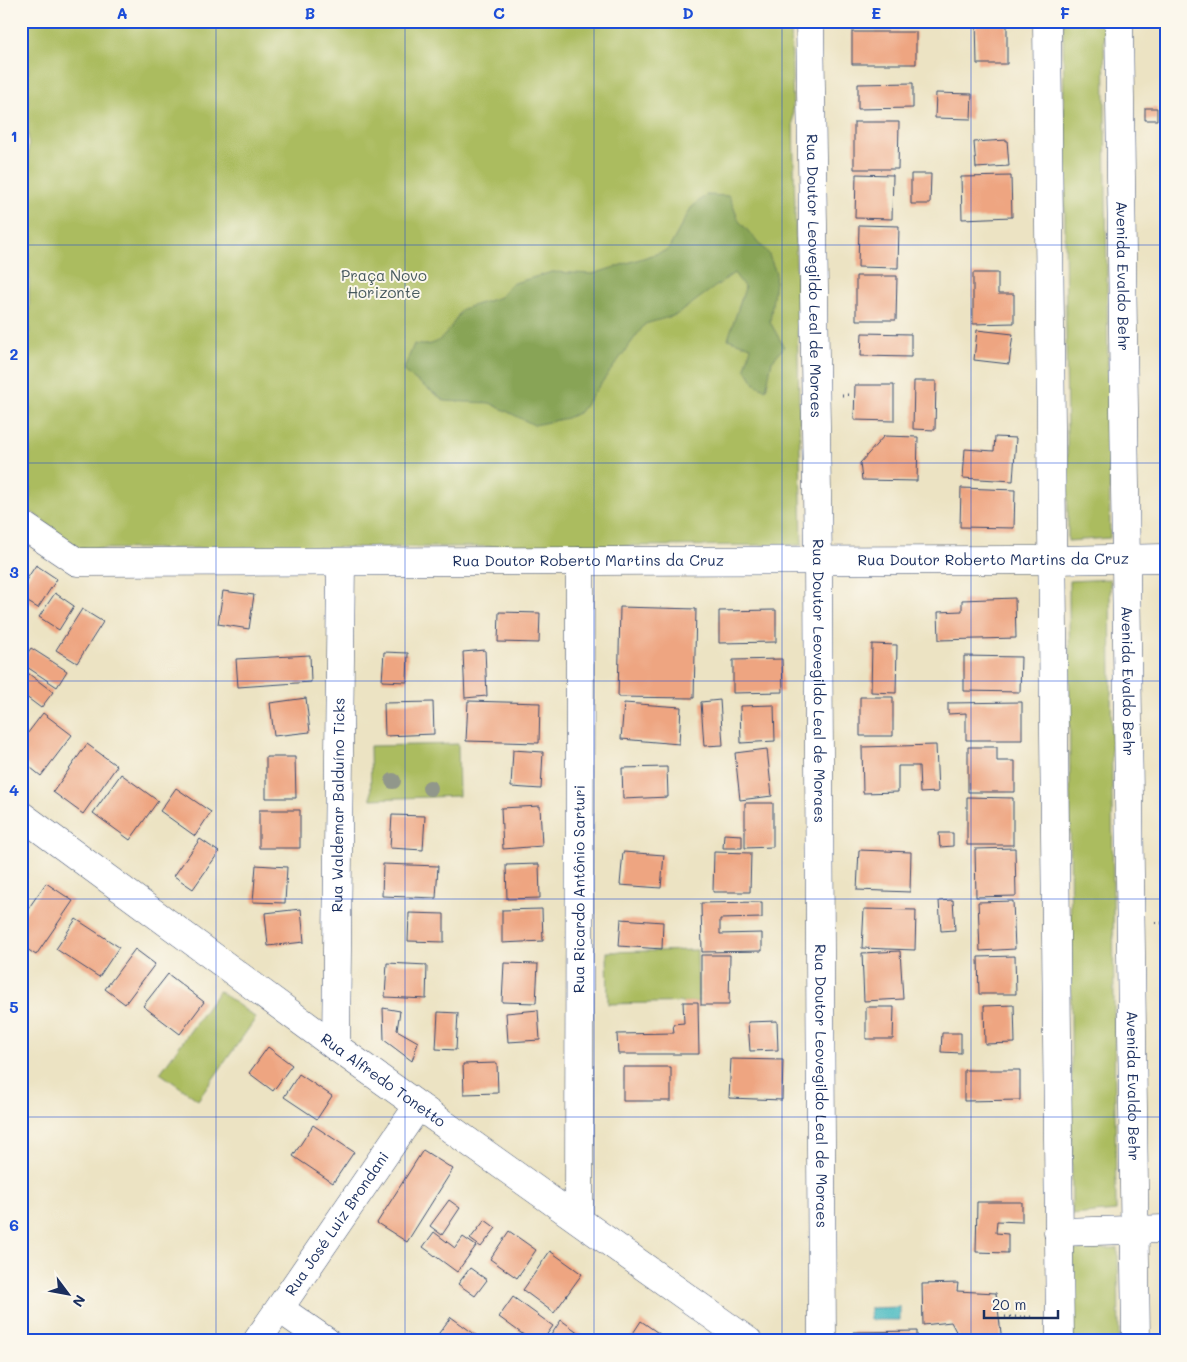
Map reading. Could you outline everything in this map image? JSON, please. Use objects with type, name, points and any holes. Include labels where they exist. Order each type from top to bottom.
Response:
[{"type":"street","name":"Rua Doutor Leovegildo Leal de Moraes","points":[[810,21],[818,561],[822,1341]]},
{"type":"street","points":[[1048,21],[1060,1341]]},
{"type":"street","name":"Avenida Evaldo Behr","points":[[1119,21],[1136,1341]]},
{"type":"street","name":"Rua Doutor Roberto Martins da Cruz","points":[[21,524],[78,562],[818,561],[1166,558]]},
{"type":"street","name":"Rua Ricardo Antônio Sarturi","points":[[579,1218],[580,561]]},
{"type":"street","name":"Rua Waldemar Balduíno Ticks","points":[[336,1047],[341,562]]},
{"type":"street","name":"Rua Alfredo Tonetto","points":[[21,816],[336,1047],[579,1218],[748,1341]]},
{"type":"street","name":"Rua José Luiz Brondani","points":[[258,1341],[418,1106]]},
{"type":"street","points":[[1058,1232],[1166,1229]]},
{"type":"street","points":[[280,1309],[326,1341]]},
{"type":"path","points":[[1154,923],[1166,923]]},
{"type":"path","points":[[1005,1317],[1035,1317]]},
{"type":"green space","name":"Praça Novo Horizonte","points":[[28,21],[791,21],[802,545],[80,549],[30,511]]},
{"type":"green space","points":[[1063,21],[1104,21],[1110,538],[1068,541]]},
{"type":"green space","points":[[706,195],[729,196],[739,221],[768,253],[776,273],[770,322],[784,347],[772,361],[766,390],[755,384],[745,368],[751,347],[728,339],[745,288],[734,273],[676,315],[645,324],[580,412],[567,418],[534,425],[490,403],[445,401],[403,371],[414,344],[424,345],[438,341],[444,336],[462,309],[500,297],[511,284],[552,272],[593,274],[668,250],[691,208]]},
{"type":"green space","points":[[1110,579],[1116,1211],[1072,1215],[1069,581]]},
{"type":"green space","points":[[458,744],[459,796],[371,799],[370,746]]},
{"type":"green space","points":[[697,950],[698,1002],[608,1004],[607,952]]},
{"type":"green space","points":[[219,991],[256,1018],[198,1100],[160,1073]]},
{"type":"green space","points":[[1118,1248],[1119,1341],[1072,1341],[1070,1250]]},
{"type":"water","points":[[900,1307],[900,1320],[870,1320],[870,1308]]},
{"type":"building","points":[[976,21],[1007,21],[1007,64],[977,64]]},
{"type":"building","points":[[852,32],[916,32],[916,64],[852,64]]},
{"type":"building","points":[[913,83],[913,108],[858,109],[858,84]]},
{"type":"building","points":[[936,93],[972,94],[971,119],[935,118]]},
{"type":"building","points":[[1145,108],[1157,108],[1157,120],[1145,120]]},
{"type":"building","points":[[1166,121],[1166,169],[1162,169],[1161,122]]},
{"type":"building","points":[[854,122],[899,122],[898,169],[854,169]]},
{"type":"building","points":[[1007,140],[1009,166],[976,168],[974,142]]},
{"type":"building","points":[[856,174],[893,175],[892,219],[855,218]]},
{"type":"building","points":[[911,174],[931,174],[930,204],[911,204]]},
{"type":"building","points":[[1011,176],[1012,217],[962,219],[961,177]]},
{"type":"building","points":[[1163,176],[1166,176],[1166,220],[1162,220]]},
{"type":"building","points":[[859,225],[899,226],[898,268],[858,267]]},
{"type":"building","points":[[973,273],[998,273],[998,294],[1014,294],[1014,323],[973,324]]},
{"type":"building","points":[[856,276],[897,276],[896,320],[856,320]]},
{"type":"building","points":[[1163,329],[1166,329],[1166,377],[1162,377]]},
{"type":"building","points":[[977,330],[1013,334],[1009,364],[974,360]]},
{"type":"building","points":[[862,333],[911,334],[911,357],[861,356]]},
{"type":"building","points":[[914,381],[936,381],[935,430],[913,429]]},
{"type":"building","points":[[855,385],[894,385],[894,421],[854,420]]},
{"type":"building","points":[[884,436],[918,437],[917,481],[862,480],[860,463]]},
{"type":"building","points":[[995,437],[1016,438],[1013,481],[963,478],[965,449],[994,451]]},
{"type":"building","points":[[961,488],[1015,490],[1014,528],[960,527]]},
{"type":"building","points":[[36,565],[57,579],[38,608],[21,598],[21,588]]},
{"type":"building","points":[[223,591],[254,595],[249,629],[218,624]]},
{"type":"building","points":[[55,593],[74,606],[59,630],[39,617]]},
{"type":"building","points":[[1015,598],[1016,638],[939,640],[938,612],[962,611],[962,600]]},
{"type":"building","points":[[620,607],[696,609],[694,698],[618,697]]},
{"type":"building","points":[[82,609],[103,622],[77,663],[56,650]]},
{"type":"building","points":[[776,610],[776,642],[719,643],[719,611]]},
{"type":"building","points":[[499,612],[540,613],[539,643],[498,642]]},
{"type":"building","points":[[872,644],[897,645],[896,693],[871,692]]},
{"type":"building","points":[[31,648],[67,671],[57,687],[21,663]]},
{"type":"building","points":[[485,650],[487,696],[465,698],[463,652]]},
{"type":"building","points":[[384,652],[408,653],[407,682],[382,681]]},
{"type":"building","points":[[310,655],[311,682],[238,687],[236,659]]},
{"type":"building","points":[[964,656],[1021,657],[1020,692],[964,691]]},
{"type":"building","points":[[782,659],[783,692],[733,693],[733,660]]},
{"type":"building","points":[[21,668],[53,692],[41,708],[21,693]]},
{"type":"building","points":[[860,697],[893,697],[893,736],[860,736]]},
{"type":"building","points":[[306,698],[310,732],[274,736],[270,703]]},
{"type":"building","points":[[720,700],[723,745],[704,746],[701,702]]},
{"type":"building","points":[[468,701],[540,703],[539,743],[466,741]]},
{"type":"building","points":[[433,702],[434,734],[385,736],[384,703]]},
{"type":"building","points":[[1022,702],[1022,740],[966,740],[966,713],[948,714],[948,703]]},
{"type":"building","points":[[624,703],[681,707],[679,744],[621,739]]},
{"type":"building","points":[[774,705],[775,741],[741,743],[740,706]]},
{"type":"building","points":[[43,713],[72,735],[41,776],[21,760],[21,742]]},
{"type":"building","points":[[87,744],[117,766],[83,814],[53,792]]},
{"type":"building","points":[[936,745],[938,792],[920,793],[919,766],[898,766],[898,792],[863,793],[862,747]]},
{"type":"building","points":[[968,747],[997,747],[997,761],[1015,761],[1015,792],[968,792]]},
{"type":"building","points":[[767,749],[772,796],[740,800],[735,753]]},
{"type":"building","points":[[513,750],[543,752],[541,789],[511,787]]},
{"type":"building","points":[[266,757],[295,757],[296,798],[266,798]]},
{"type":"building","points":[[667,767],[668,797],[623,799],[622,768]]},
{"type":"building","points":[[121,774],[158,801],[130,840],[93,813]]},
{"type":"building","points":[[176,788],[211,812],[195,836],[160,811]]},
{"type":"building","points":[[967,797],[1013,798],[1013,845],[967,845]]},
{"type":"building","points":[[745,803],[773,803],[773,847],[745,848]]},
{"type":"building","points":[[540,806],[542,846],[503,849],[501,808]]},
{"type":"building","points":[[259,810],[300,810],[300,848],[259,848]]},
{"type":"building","points":[[392,815],[425,816],[423,850],[390,848]]},
{"type":"building","points":[[939,833],[953,833],[953,846],[940,847]]},
{"type":"building","points":[[724,834],[742,835],[742,848],[723,848]]},
{"type":"building","points":[[200,839],[219,852],[193,889],[174,876]]},
{"type":"building","points":[[1015,848],[1016,896],[976,897],[975,849]]},
{"type":"building","points":[[859,850],[911,852],[910,892],[857,890]]},
{"type":"building","points":[[623,852],[664,855],[661,888],[620,885]]},
{"type":"building","points":[[714,852],[751,853],[750,892],[713,892]]},
{"type":"building","points":[[383,864],[438,866],[436,898],[382,896]]},
{"type":"building","points":[[539,864],[540,898],[507,899],[506,865]]},
{"type":"building","points":[[256,865],[287,867],[285,903],[253,902]]},
{"type":"building","points":[[21,869],[28,874],[21,884]]},
{"type":"building","points":[[46,883],[73,901],[36,955],[21,945],[21,919]]},
{"type":"building","points":[[953,900],[955,930],[941,931],[939,901]]},
{"type":"building","points":[[1013,901],[1015,949],[980,951],[978,902]]},
{"type":"building","points":[[762,902],[762,918],[720,919],[720,934],[762,933],[762,951],[702,952],[701,903]]},
{"type":"building","points":[[301,909],[304,942],[268,946],[265,913]]},
{"type":"building","points":[[542,909],[543,941],[502,943],[502,910]]},
{"type":"building","points":[[864,909],[916,910],[915,950],[862,948]]},
{"type":"building","points":[[409,913],[444,914],[444,942],[408,941]]},
{"type":"building","points":[[76,919],[119,947],[99,977],[56,949]]},
{"type":"building","points":[[621,919],[663,922],[662,949],[619,946]]},
{"type":"building","points":[[135,949],[155,964],[125,1004],[105,989]]},
{"type":"building","points":[[900,951],[903,999],[864,1001],[862,953]]},
{"type":"building","points":[[701,955],[730,955],[729,1005],[701,1005]]},
{"type":"building","points":[[1015,956],[1016,994],[979,994],[978,957]]},
{"type":"building","points":[[387,963],[427,965],[426,999],[385,997]]},
{"type":"building","points":[[504,963],[538,964],[536,1003],[502,1002]]},
{"type":"building","points":[[168,974],[204,1002],[180,1034],[143,1006]]},
{"type":"building","points":[[683,1002],[698,1002],[699,1054],[618,1054],[617,1034],[674,1033],[673,1024],[684,1023]]},
{"type":"building","points":[[1014,1005],[1015,1043],[985,1044],[984,1006]]},
{"type":"building","points":[[866,1007],[894,1007],[893,1039],[866,1039]]},
{"type":"building","points":[[383,1008],[400,1011],[397,1030],[418,1042],[412,1061],[384,1040]]},
{"type":"building","points":[[538,1010],[540,1040],[508,1042],[506,1013]]},
{"type":"building","points":[[438,1012],[458,1013],[456,1050],[436,1049]]},
{"type":"building","points":[[777,1021],[778,1050],[750,1051],[748,1022]]},
{"type":"building","points":[[942,1033],[961,1033],[961,1053],[941,1052]]},
{"type":"building","points":[[268,1047],[292,1065],[273,1091],[249,1073]]},
{"type":"building","points":[[731,1059],[783,1060],[782,1100],[729,1098]]},
{"type":"building","points":[[497,1063],[498,1093],[464,1094],[463,1064]]},
{"type":"building","points":[[623,1067],[671,1067],[671,1101],[623,1101]]},
{"type":"building","points":[[964,1070],[1020,1070],[1020,1100],[964,1101]]},
{"type":"building","points":[[299,1074],[332,1096],[317,1119],[284,1097]]},
{"type":"building","points":[[313,1125],[354,1152],[333,1183],[293,1156]]},
{"type":"building","points":[[423,1150],[453,1169],[407,1242],[377,1223]]},
{"type":"building","points":[[449,1200],[460,1208],[442,1235],[430,1226]]},
{"type":"building","points":[[977,1202],[1022,1202],[1022,1222],[997,1221],[996,1233],[1008,1234],[1008,1253],[976,1252]]},
{"type":"building","points":[[485,1220],[496,1228],[481,1247],[470,1239]]},
{"type":"building","points":[[509,1231],[536,1250],[517,1278],[490,1259]]},
{"type":"building","points":[[434,1232],[455,1248],[463,1237],[476,1246],[457,1272],[423,1247]]},
{"type":"building","points":[[550,1251],[582,1274],[554,1313],[523,1290]]},
{"type":"building","points":[[470,1268],[487,1280],[475,1296],[458,1284]]},
{"type":"building","points":[[958,1283],[957,1291],[996,1293],[1002,1341],[961,1341],[951,1322],[923,1325],[922,1284]]},
{"type":"building","points":[[513,1297],[553,1326],[542,1341],[532,1341],[499,1317]]},
{"type":"building","points":[[451,1317],[484,1341],[433,1341]]},
{"type":"building","points":[[561,1320],[590,1341],[547,1341]]},
{"type":"building","points":[[641,1321],[664,1337],[662,1341],[628,1341]]},
{"type":"building","points":[[917,1331],[917,1341],[853,1341],[853,1332]]}]
